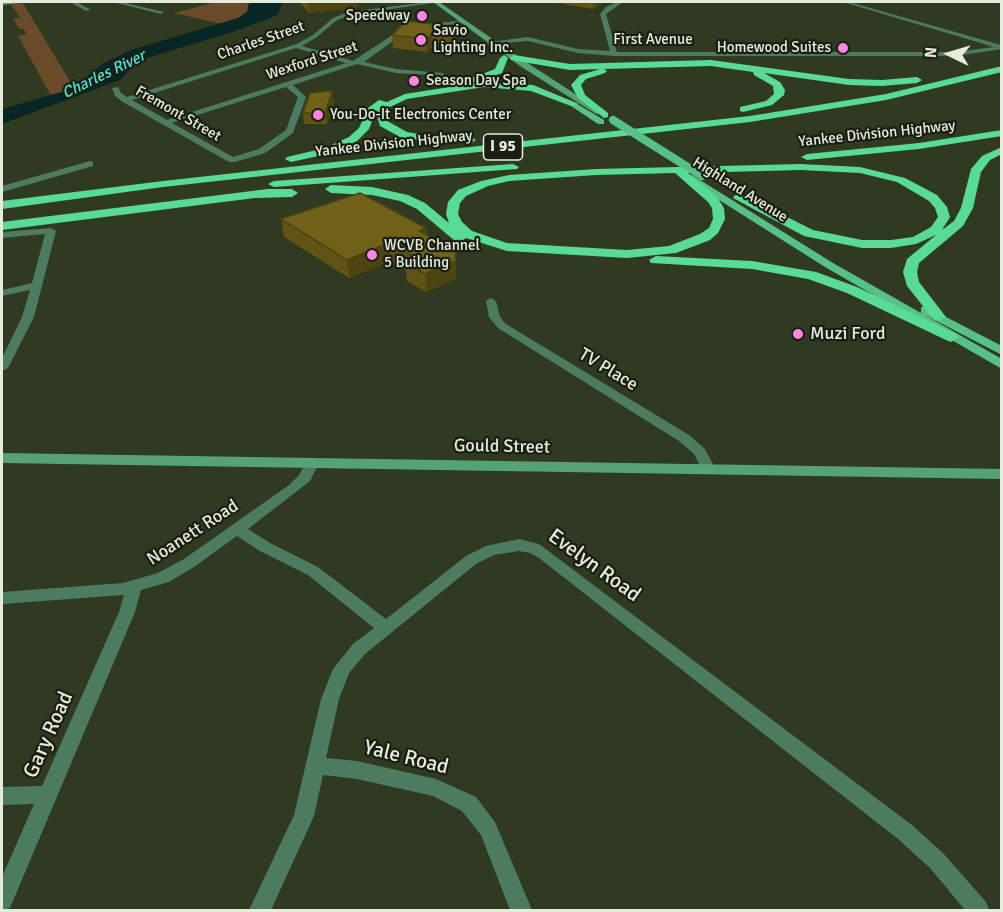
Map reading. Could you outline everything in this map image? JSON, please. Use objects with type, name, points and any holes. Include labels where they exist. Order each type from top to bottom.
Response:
[{"type":"highway","points":[[234,164],[300,158],[336,148],[361,133],[372,110],[384,101],[408,92],[489,76],[501,69],[509,58],[573,67],[723,64],[865,82],[916,80],[966,70]]},
{"type":"highway","points":[[2,204],[74,189],[234,164],[735,114],[921,82],[1002,61]]},
{"type":"highway","points":[[603,118],[581,96],[576,85],[585,76],[609,69],[725,67],[765,76],[777,84],[780,90],[775,100],[757,106],[636,124]]},
{"type":"highway","name":"Yankee Division Highway","points":[[2,204],[756,118],[886,97],[1002,69]]},
{"type":"highway","points":[[528,136],[462,140],[422,138],[390,129],[382,123],[380,115],[387,105],[405,97],[484,84],[533,88],[574,104]]},
{"type":"highway","name":"Yankee Division Highway","points":[[2,218],[163,196],[328,179],[518,167],[815,156],[919,147],[1002,133]]},
{"type":"highway","points":[[720,169],[890,158],[1002,143]]},
{"type":"highway","points":[[939,317],[912,283],[910,272],[912,262],[959,223],[967,208],[976,168],[986,158],[1002,150]]},
{"type":"highway","points":[[2,226],[257,195],[438,179],[596,172],[819,167],[875,172],[907,182],[925,191],[939,204],[944,217],[936,230],[916,240],[891,244],[862,244],[830,239],[805,231],[739,198]]},
{"type":"highway","points":[[596,172],[514,177],[489,181],[459,196],[452,207],[453,218],[460,228],[473,237],[507,248],[627,254],[665,251],[701,240],[714,230],[718,223],[719,212],[713,200],[684,175]]},
{"type":"highway","points":[[257,195],[337,189],[392,194],[421,206],[463,240],[504,253],[744,264],[788,270],[845,287],[951,337]]},
{"type":"main road","points":[[2,3],[26,2]]},
{"type":"main road","name":"Highland Avenue","points":[[436,2],[471,28],[472,33],[489,42],[574,104],[603,118],[613,120],[846,264],[1002,351]]},
{"type":"main road","name":"Highland Avenue","points":[[509,58],[603,118],[684,175],[815,257],[1002,365]]},
{"type":"main road","name":"Gould Street","points":[[2,458],[1002,474]]},
{"type":"street","points":[[73,2],[88,10]]},
{"type":"street","points":[[116,2],[161,12]]},
{"type":"street","points":[[123,3],[131,2]]},
{"type":"street","name":"Charles Street","points":[[126,100],[295,46],[310,40],[333,21],[347,14],[366,9],[436,2]]},
{"type":"street","points":[[614,54],[603,14],[608,8],[620,2]]},
{"type":"street","points":[[845,2],[1001,47]]},
{"type":"street","name":"Wexford Street","points":[[165,123],[354,63],[371,54],[402,30],[461,21]]},
{"type":"street","name":"First Avenue","points":[[489,42],[528,39],[578,51],[614,54],[956,54],[1001,47]]},
{"type":"street","points":[[295,46],[354,63],[396,71],[443,75]]},
{"type":"street","points":[[234,164],[266,149],[290,131],[303,99],[294,88],[286,84]]},
{"type":"street","name":"Fremont Street","points":[[116,88],[117,93],[126,100],[234,164]]},
{"type":"street","points":[[2,189],[90,164]]},
{"type":"street","points":[[2,235],[51,231],[23,331],[2,368]]},
{"type":"street","points":[[2,293],[36,285]]},
{"type":"street","name":"TV Place","points":[[491,301],[495,317],[502,326],[684,438],[700,452],[709,470]]},
{"type":"street","name":"Noanett Road","points":[[2,598],[134,587],[172,573],[301,483],[312,463]]},
{"type":"street","points":[[237,529],[265,547],[313,571],[386,628]]},
{"type":"street","name":"Evelyn Road","points":[[260,910],[299,831],[317,766],[330,699],[338,676],[352,655],[465,564],[483,552],[513,545],[527,546],[539,551],[905,832],[937,861],[978,910]]},
{"type":"street","name":"Gary Road","points":[[2,900],[128,612],[134,587]]},
{"type":"street","name":"Yale Road","points":[[317,766],[357,770],[436,788],[469,804],[488,829],[521,910]]},
{"type":"street","points":[[2,796],[47,795]]},
{"type":"shaded area","points":[[216,2],[249,2],[249,10],[238,18],[221,24],[174,13]]},
{"type":"shaded area","points":[[23,3],[74,88],[56,95],[50,94],[18,36],[26,34],[24,29],[19,29],[13,19],[20,18],[11,4]]},
{"type":"water","name":"Charles River","points":[[249,2],[282,3],[278,14],[273,17],[144,59],[134,65],[120,80],[2,124],[2,109],[72,89],[102,64],[131,50],[238,18],[247,12]]},
{"type":"building","points":[[406,21],[457,27],[456,32],[432,33],[426,39],[392,35]]},
{"type":"building","points":[[332,91],[325,113],[303,113],[310,93]]},
{"type":"building","points":[[360,193],[426,228],[419,231],[456,251],[455,261],[425,274],[406,263],[416,258],[389,243],[347,260],[281,219]]},
{"type":"place","name":"Speedway","points":[[422,16]]},
{"type":"place","name":"Savio Lighting Inc.","points":[[421,40]]},
{"type":"place","name":"Homewood Suites","points":[[843,48]]},
{"type":"place","name":"Season Day Spa","points":[[414,81]]},
{"type":"place","name":"You-Do-It Electronics Center","points":[[318,115]]},
{"type":"place","name":"WCVB Channel 5 Building","points":[[372,255]]},
{"type":"place","name":"Muzi Ford","points":[[798,334]]}]
